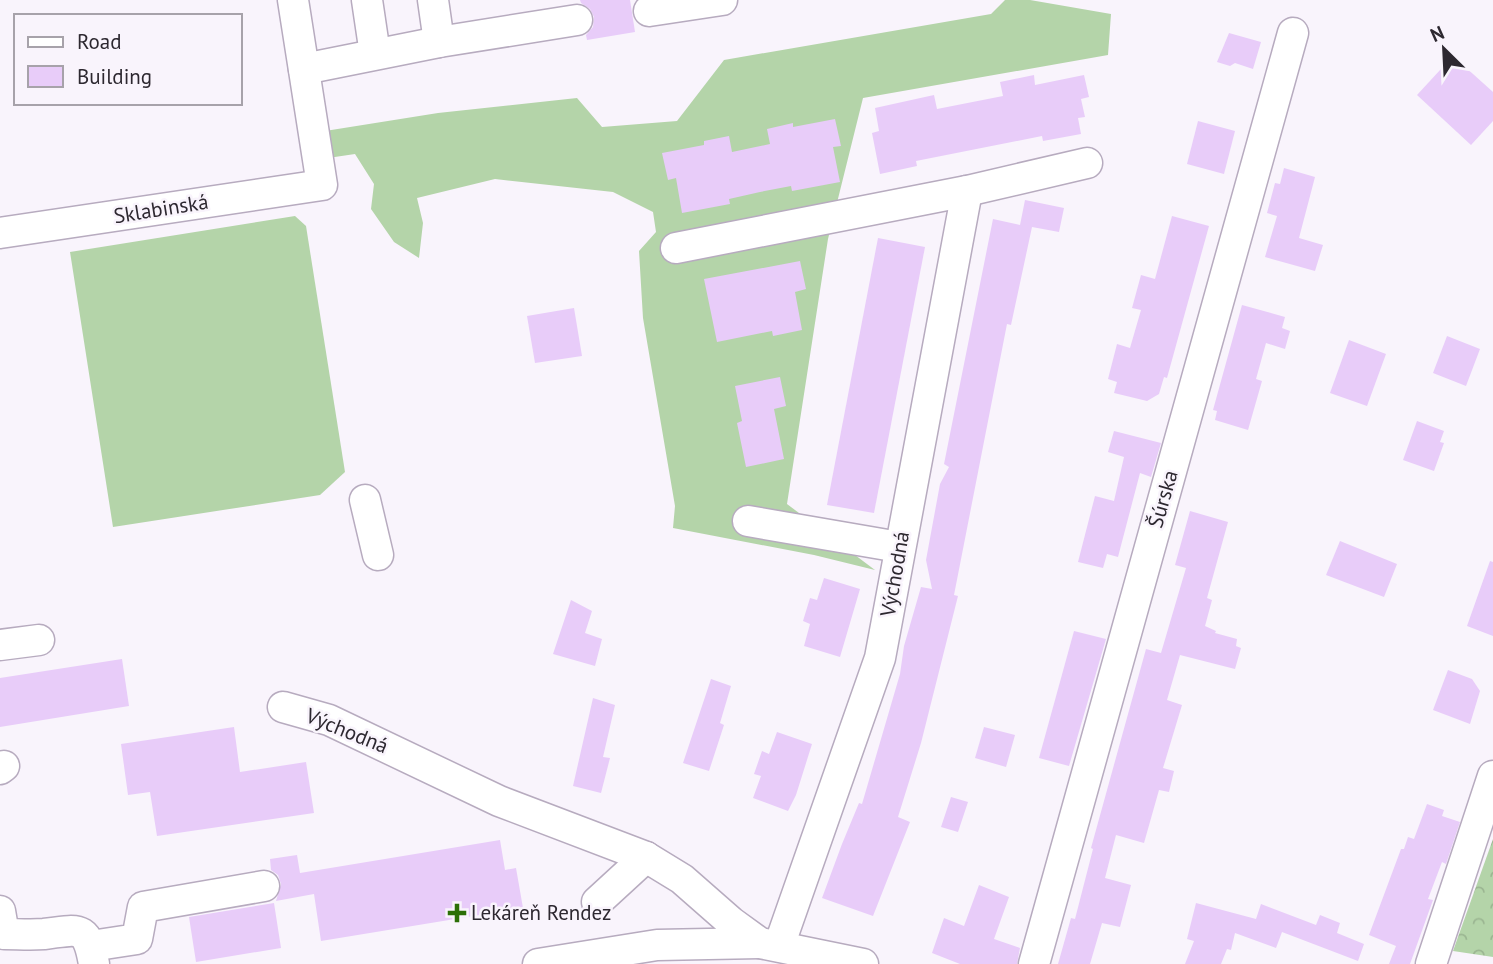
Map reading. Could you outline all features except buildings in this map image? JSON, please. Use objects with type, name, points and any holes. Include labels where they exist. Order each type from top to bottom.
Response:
[{"type":"street","points":[[293,0],[304,69],[439,42],[577,20]]},
{"type":"street","points":[[366,0],[375,54]]},
{"type":"street","points":[[433,0],[439,42]]},
{"type":"street","points":[[649,11],[722,0]]},
{"type":"street","name":"Šúrska","points":[[1034,964],[1293,33]]},
{"type":"street","name":"Sklabinská","points":[[0,233],[322,185],[304,69]]},
{"type":"street","points":[[676,248],[967,191],[1087,163]]},
{"type":"street","name":"Východná","points":[[766,951],[880,658],[967,191]]},
{"type":"street","points":[[365,499],[378,555]]},
{"type":"street","points":[[748,521],[900,547]]},
{"type":"street","points":[[0,645],[39,640]]},
{"type":"street","name":"Východná","points":[[283,707],[329,720],[499,800],[646,856],[682,880],[766,951],[863,964]]},
{"type":"street","points":[[1431,964],[1486,814],[1493,776]]},
{"type":"street","points":[[597,902],[646,856]]},
{"type":"street","points":[[1,926],[42,934],[71,929],[85,935],[92,955],[137,939],[142,907],[264,886]]},
{"type":"street","points":[[538,964],[657,944],[766,951]]},
{"type":"green space","points":[[1005,0],[1030,0],[1111,14],[1108,55],[863,98],[828,239],[787,504],[875,570],[814,555],[673,528],[675,506],[643,318],[639,251],[656,232],[653,212],[613,192],[495,179],[417,198],[423,223],[419,258],[394,242],[371,209],[374,184],[355,154],[328,158],[325,131],[438,113],[577,98],[602,127],[677,121],[724,60],[991,14]]},
{"type":"green space","points":[[295,216],[306,226],[345,472],[320,495],[113,527],[70,252]]},
{"type":"green space","points":[[1493,839],[1493,957],[1453,951]]},
{"type":"place","name":"Lekáreň Rendez","points":[[457,913]]}]
